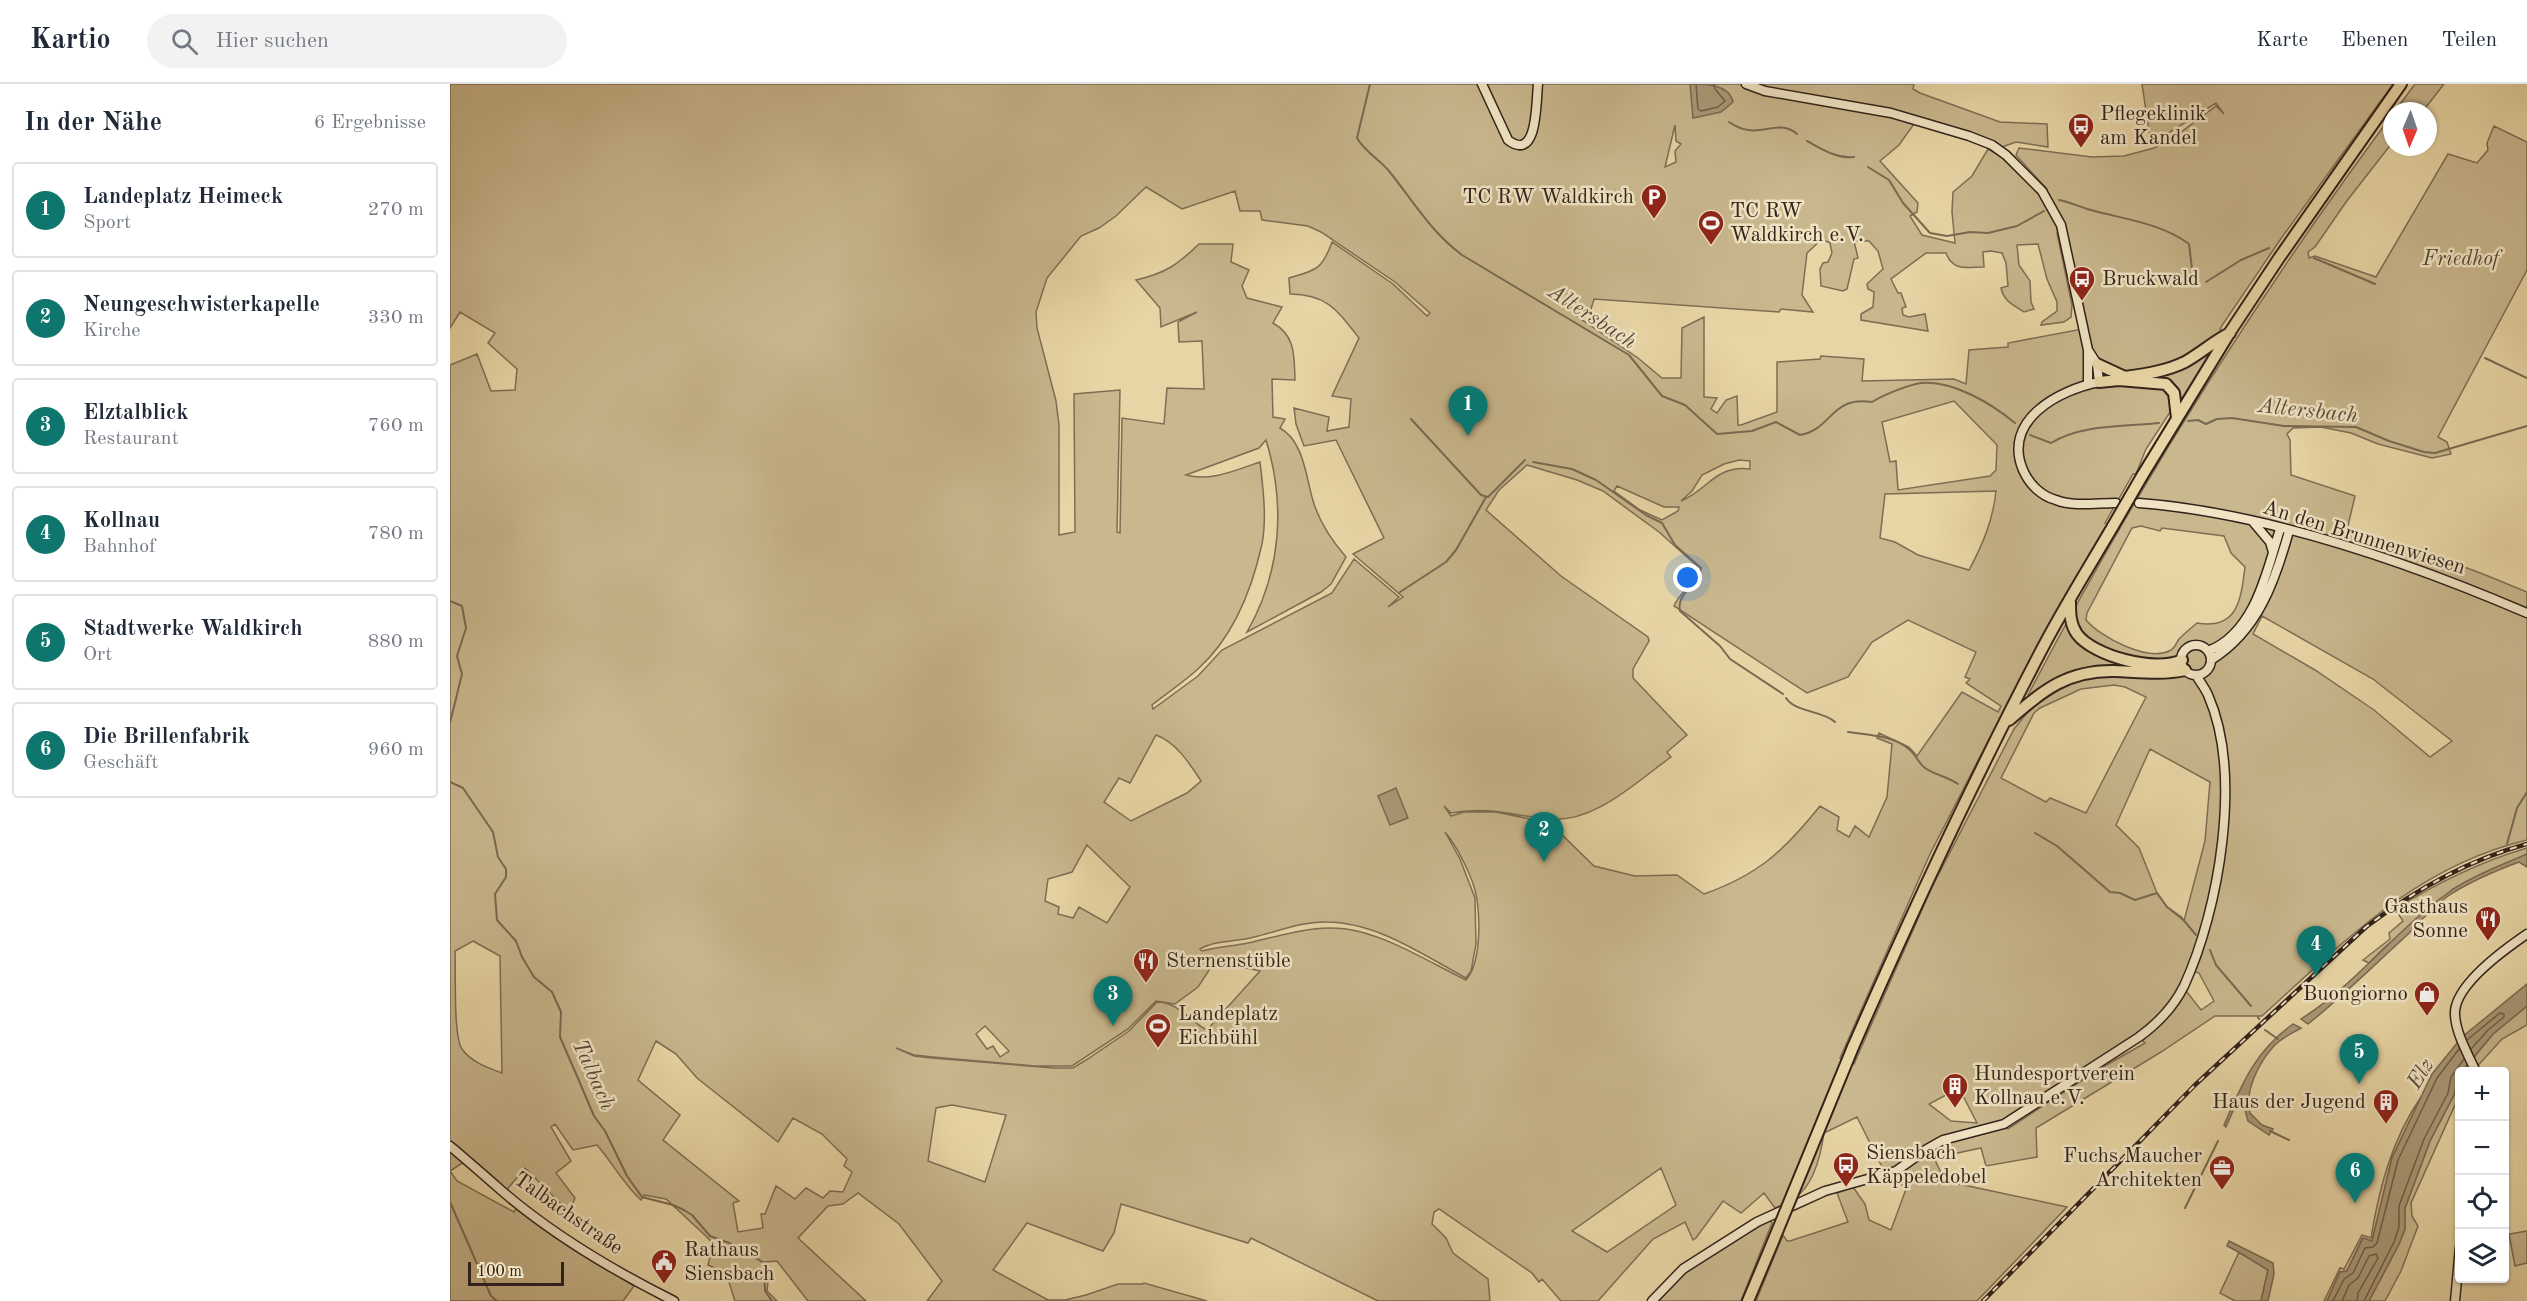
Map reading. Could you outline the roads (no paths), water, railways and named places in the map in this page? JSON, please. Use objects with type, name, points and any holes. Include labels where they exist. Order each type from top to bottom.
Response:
[{"type":"highway","points":[[1748,1301],[1918,897],[2043,647],[2142,476],[2230,332],[2399,86]]},
{"type":"highway","points":[[2093,383],[2171,368],[2186,362],[2230,332]]},
{"type":"highway","points":[[2097,364],[2122,378],[2166,384],[2174,393],[2177,418]]},
{"type":"highway","points":[[2070,601],[2072,625],[2084,641],[2130,661],[2183,665]]},
{"type":"highway","points":[[2004,724],[2048,688],[2078,674],[2096,671],[2160,673],[2183,665]]},
{"type":"street","points":[[1482,84],[1508,140],[1514,145],[1522,146],[1528,142],[1532,134],[1538,84]]},
{"type":"street","points":[[1746,84],[1765,91],[1892,113],[1968,136],[1992,145],[2006,155],[2042,191],[2058,218],[2088,350],[2093,383]]},
{"type":"street","points":[[2088,350],[2097,364],[2093,383]]},
{"type":"street","points":[[2093,383],[2052,399],[2029,419],[2020,439],[2020,462],[2029,482],[2053,500],[2071,504],[2116,503]]},
{"type":"street","name":"An den Brunnenwiesen","points":[[2139,503],[2254,522],[2362,551],[2428,573],[2527,613]]},
{"type":"street","points":[[2254,522],[2270,543],[2273,552]]},
{"type":"street","points":[[2208,651],[2228,638],[2249,613],[2284,530]]},
{"type":"street","points":[[2201,674],[2211,660],[2236,643],[2258,612],[2275,575],[2284,530]]},
{"type":"street","points":[[1652,1301],[1683,1269],[1757,1222],[1825,1191],[1896,1171],[1943,1140],[2004,1124],[2139,1037],[2171,1006],[2183,987],[2201,938],[2217,874],[2223,838],[2225,803],[2222,754],[2217,726],[2201,674],[2183,665],[2184,653],[2192,646],[2200,646],[2208,651],[2211,660]]},
{"type":"street","points":[[2474,1067],[2460,1036],[2455,1010],[2458,998],[2478,973],[2527,934]]},
{"type":"street","name":"Talbachstraße","points":[[450,1146],[504,1193],[569,1241],[642,1285],[673,1300]]},
{"type":"street","points":[[2455,1301],[2457,1283]]},
{"type":"water","points":[[1690,84],[1722,88],[1731,96],[1733,102],[1721,112],[1693,118]]},
{"type":"water","points":[[1396,788],[1408,818],[1390,825],[1378,796]]},
{"type":"water","points":[[2527,854],[2527,867],[2519,862],[2482,877],[2448,896],[2321,1014],[2308,1024],[2301,1019],[2341,989],[2413,921],[2452,890],[2479,875]]},
{"type":"water","points":[[2527,984],[2527,1006],[2493,1034],[2465,1067],[2455,1067],[2454,1095],[2430,1141],[2405,1208],[2405,1229],[2369,1301],[2327,1301],[2340,1272],[2347,1271],[2363,1238],[2372,1241],[2392,1158],[2432,1074],[2462,1037]]},
{"type":"water","points":[[2293,1024],[2301,1028],[2286,1036],[2273,1047],[2258,1069],[2249,1096],[2250,1113],[2262,1125],[2273,1129],[2269,1135],[2248,1121],[2242,1099],[2236,1104],[2226,1127],[2224,1125],[2251,1069],[2269,1045]]},
{"type":"water","points":[[2229,1241],[2273,1263],[2274,1274],[2268,1301],[2261,1301],[2268,1270],[2227,1246]]},
{"type":"waterway","name":"Altersbach","points":[[1370,84],[1357,138],[1389,171],[1441,236],[1462,255],[1629,355],[1662,396],[1685,405],[1717,434],[1752,431],[1776,422],[1800,435],[1811,432],[1839,408],[1848,404],[1858,401],[1872,402],[1882,396],[1921,383],[1946,385],[1959,389],[1984,401],[2015,423]]},
{"type":"waterway","points":[[1729,122],[1749,130],[1782,127],[1797,134]]},
{"type":"waterway","points":[[1807,141],[1836,155],[1854,157]]},
{"type":"waterway","points":[[1868,167],[1889,180],[1903,203],[1930,233],[1947,236],[1970,232],[1988,233],[2017,226],[2044,211]]},
{"type":"waterway","points":[[2059,200],[2142,222],[2178,237],[2189,244],[2193,277]]},
{"type":"waterway","points":[[2206,282],[2241,260],[2269,248]]},
{"type":"waterway","points":[[2314,258],[2375,284]]},
{"type":"waterway","points":[[2485,358],[2527,378]]},
{"type":"waterway","name":"Altersbach","points":[[2188,421],[2198,420],[2206,424],[2217,419],[2232,418],[2284,426],[2356,427],[2389,441],[2424,452],[2435,453],[2527,426]]},
{"type":"waterway","points":[[1411,419],[1481,495],[1488,497],[1525,460]]},
{"type":"waterway","name":"Altersbach","points":[[2030,435],[2051,443],[2089,429],[2159,423]]},
{"type":"waterway","points":[[1533,462],[1572,469],[1596,480],[1646,515],[1662,523],[1675,545],[1701,568],[1696,580],[1681,599],[1680,611],[1720,646],[1730,659],[1783,694]]},
{"type":"waterway","points":[[1400,592],[1446,562],[1456,550],[1486,497]]},
{"type":"waterway","name":"Talbach","points":[[450,601],[462,606],[466,628],[457,656],[462,674],[450,723]]},
{"type":"waterway","points":[[1786,698],[1790,703],[1802,709],[1823,715],[1835,722]]},
{"type":"waterway","points":[[1848,732],[1880,736],[1896,741],[1910,750],[1925,768],[1958,784]]},
{"type":"waterway","name":"Talbach","points":[[450,782],[463,788],[493,832],[498,857],[506,869],[506,877],[495,894],[497,920],[516,941],[534,977],[552,992],[561,1012],[560,1037],[594,1116],[605,1131],[627,1176],[642,1197],[684,1210],[692,1215],[710,1236],[732,1244],[764,1263],[765,1291],[772,1301]]},
{"type":"waterway","points":[[2507,844],[2517,808],[2527,792]]},
{"type":"waterway","points":[[2035,833],[2057,846],[2110,892],[2120,893],[2135,900],[2157,893],[2167,907],[2181,917],[2196,935]]},
{"type":"waterway","points":[[2210,950],[2216,965],[2251,1006]]},
{"type":"waterway","points":[[2265,1030],[2278,1039]]},
{"type":"waterway","points":[[2270,1131],[2289,1140]]},
{"type":"waterway","points":[[2185,1208],[2218,1141]]},
{"type":"waterway","points":[[450,1202],[491,1296],[497,1301]]},
{"type":"railway","points":[[1983,1301],[2195,1085],[2366,927],[2443,878],[2484,859],[2527,844]]},
{"type":"place","name":"Pflegeklinik am Kandel","points":[[2081,149]]},
{"type":"place","name":"TC RW Waldkirch","points":[[1654,220]]},
{"type":"place","name":"TC RW Waldkirch e.V.","points":[[1711,246]]},
{"type":"place","name":"Bruckwald","points":[[2082,302]]},
{"type":"place","name":"Landeplatz Heimeck","points":[[1468,436]]},
{"type":"place","name":"Neungeschwisterkapelle","points":[[1544,862]]},
{"type":"place","name":"Gasthaus Sonne","points":[[2488,942]]},
{"type":"place","name":"Kollnau","points":[[2316,976]]},
{"type":"place","name":"Sternenstüble","points":[[1146,984]]},
{"type":"place","name":"Buongiorno","points":[[2427,1017]]},
{"type":"place","name":"Elztalblick","points":[[1113,1026]]},
{"type":"place","name":"Landeplatz Eichbühl","points":[[1158,1049]]},
{"type":"place","name":"Stadtwerke Waldkirch","points":[[2359,1084]]},
{"type":"place","name":"Hundesportverein Kollnau e.V.","points":[[1955,1109]]},
{"type":"place","name":"Haus der Jugend","points":[[2386,1125]]},
{"type":"place","name":"Siensbach Käppeledobel","points":[[1846,1188]]},
{"type":"place","name":"Fuchs Maucher Architekten","points":[[2222,1191]]},
{"type":"place","name":"Die Brillenfabrik","points":[[2355,1203]]},
{"type":"place","name":"Rathaus Siensbach","points":[[664,1285]]},
{"type":"park label","name":"Friedhof","points":[[2461,259]]},
{"type":"water label","name":"Elz","points":[[2421,1074]]}]
